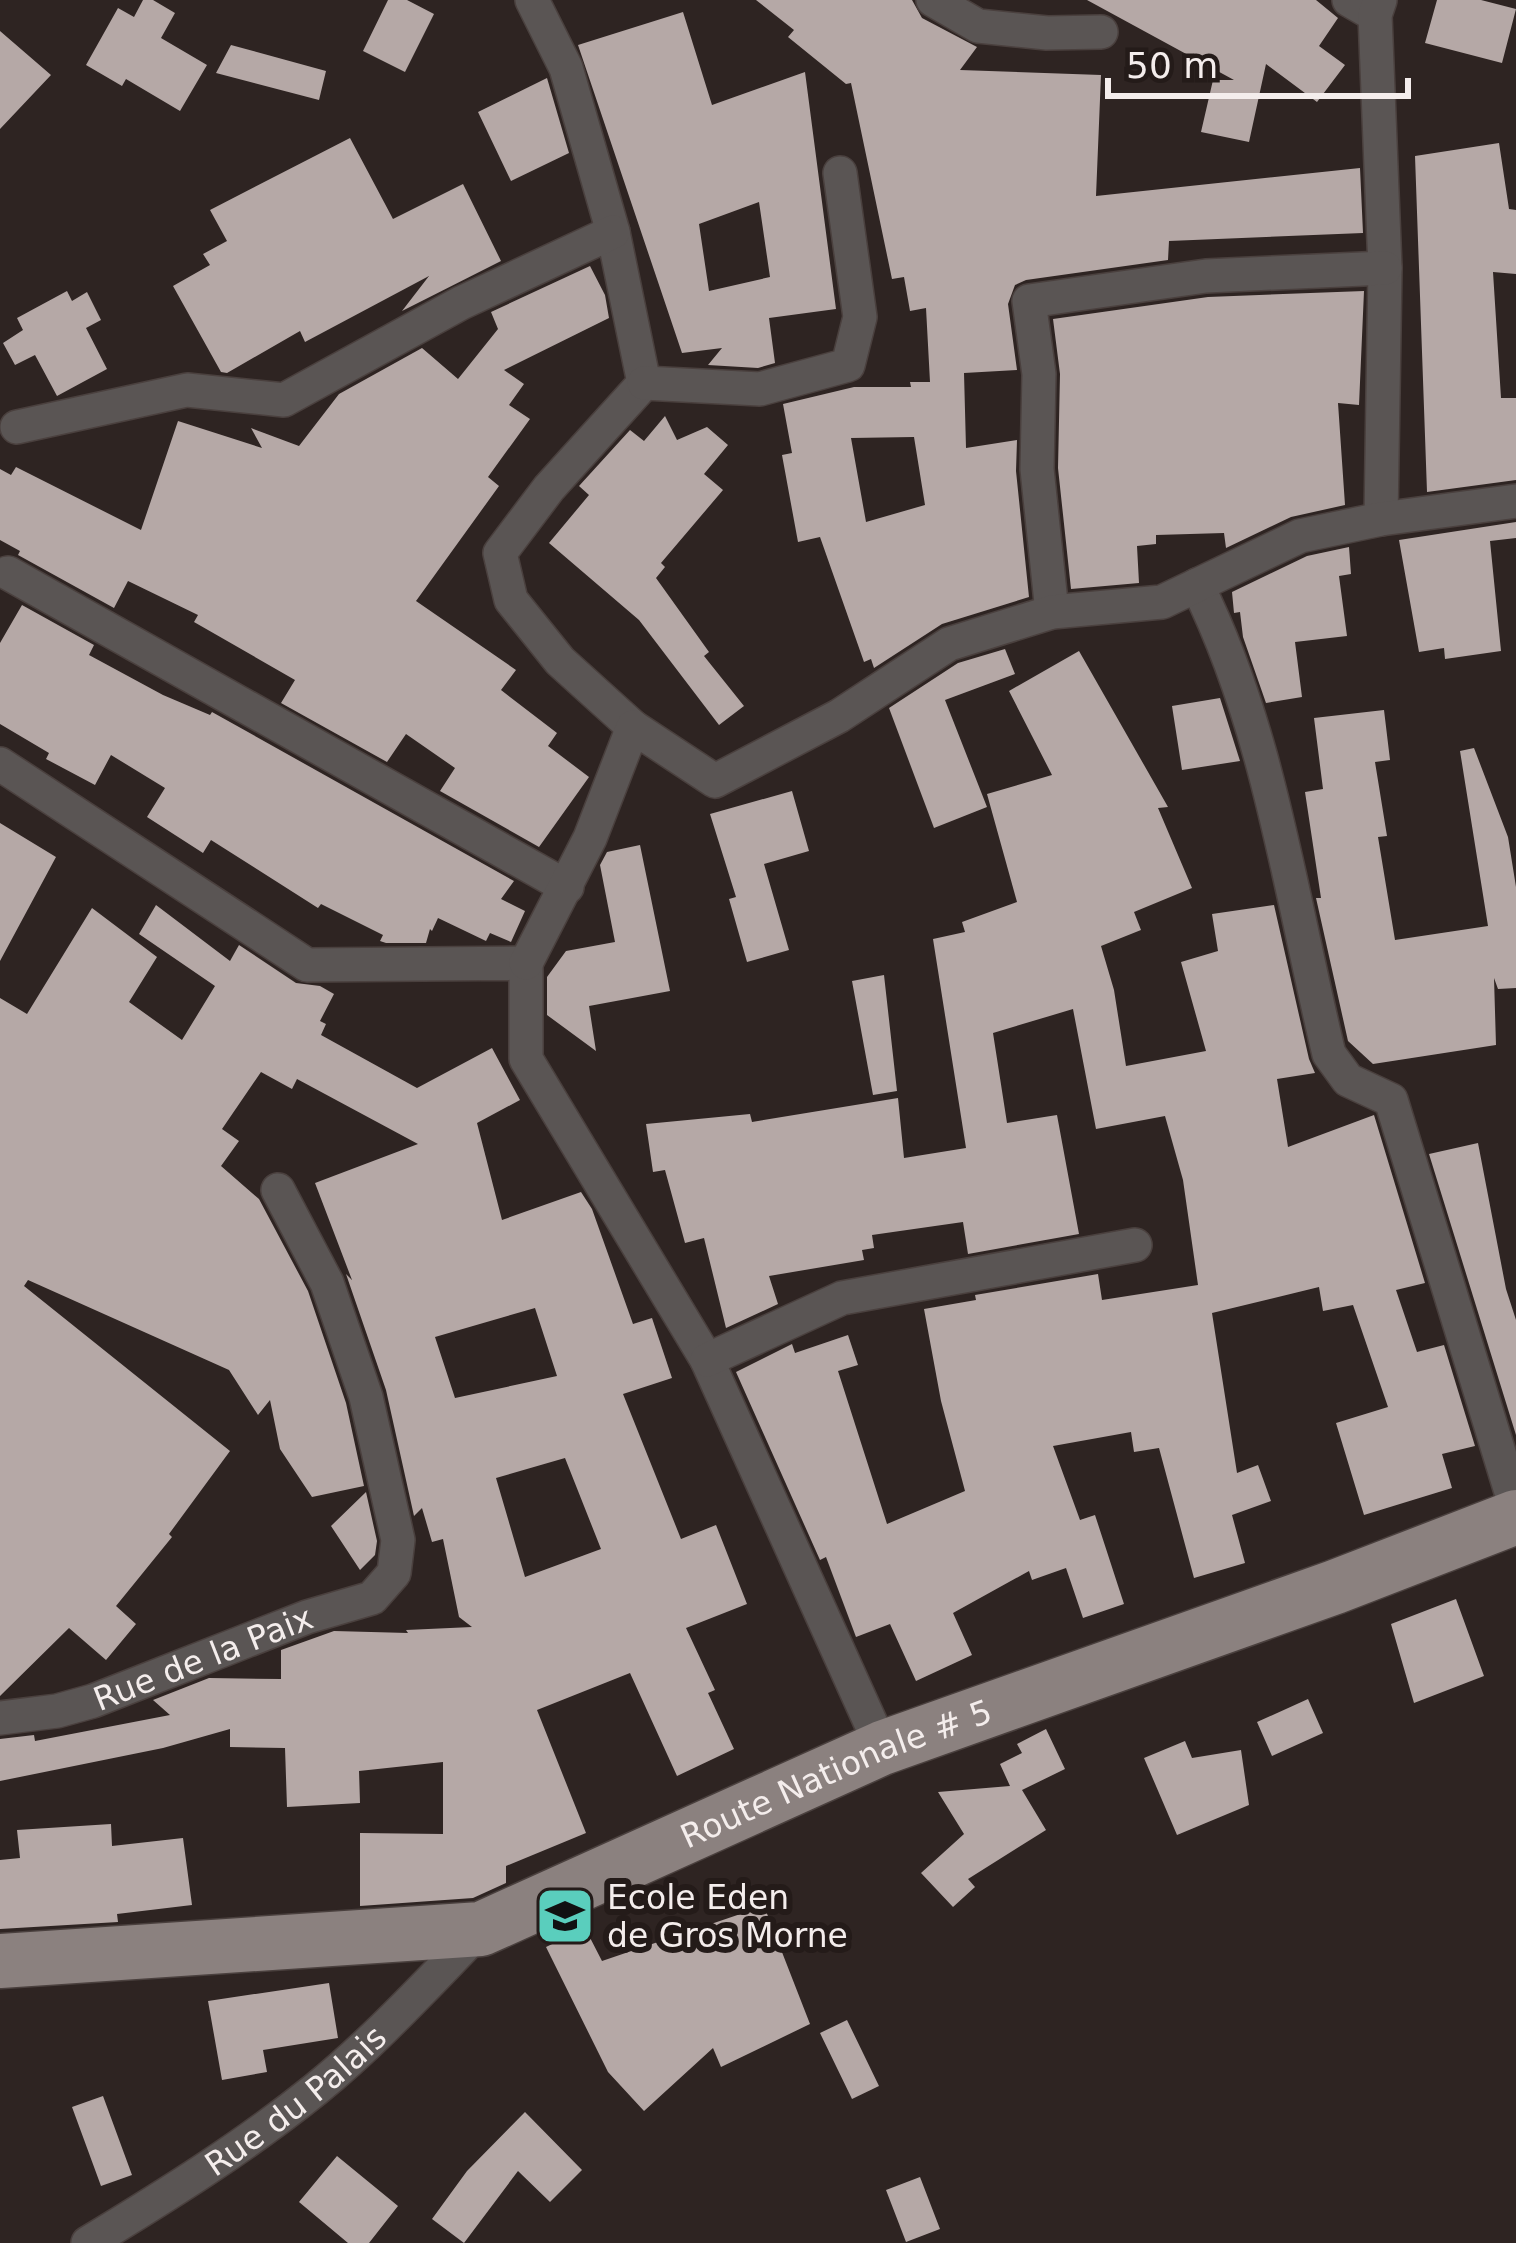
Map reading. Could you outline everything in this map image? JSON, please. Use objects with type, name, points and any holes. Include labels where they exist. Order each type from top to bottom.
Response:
[{"type":"main road","name":"Route Nationale # 5","points":[[0,1961],[481,1930],[882,1748],[1313,1595],[1516,1517]]},
{"type":"street","points":[[532,0],[566,68],[613,232],[644,383]]},
{"type":"street","points":[[934,0],[978,26],[1101,32]]},
{"type":"street","points":[[1368,5],[1385,268],[1382,519]]},
{"type":"street","points":[[644,383],[760,388],[848,365],[860,317],[840,173]]},
{"type":"street","points":[[17,427],[187,391],[284,400],[461,303],[613,232]]},
{"type":"street","points":[[1052,612],[1037,469],[1039,374],[1029,301],[1206,276],[1385,268]]},
{"type":"street","points":[[644,383],[549,488],[500,553],[511,600],[560,661],[632,727],[715,781],[838,716],[949,644],[1052,612],[1162,602],[1300,536],[1382,519],[1516,502]]},
{"type":"street","points":[[8,574],[567,887]]},
{"type":"street","points":[[1197,585],[1226,642],[1271,798],[1329,1054],[1348,1080],[1390,1100],[1516,1508]]},
{"type":"street","points":[[632,727],[567,887],[526,963],[526,1059],[707,1360],[882,1748]]},
{"type":"street","points":[[0,764],[307,964],[526,963]]},
{"type":"street","name":"Rue de la Paix","points":[[0,1718],[93,1701],[307,1617],[373,1598],[394,1573],[398,1540],[366,1397],[327,1283],[278,1190]]},
{"type":"street","points":[[707,1360],[842,1298],[1135,1245]]},
{"type":"street","name":"Rue du Palais","points":[[88,2243],[209,2170],[317,2088],[481,1930]]},
{"type":"building","points":[[143,0],[153,0],[175,13],[161,38],[207,65],[180,111],[126,79],[122,86],[86,65],[118,8],[134,17]]},
{"type":"building","points":[[388,0],[407,0],[434,14],[405,72],[363,51]]},
{"type":"building","points":[[756,0],[912,0],[922,18],[977,47],[960,70],[1101,75],[1096,196],[1360,168],[1363,233],[1169,241],[1168,260],[1015,285],[1008,304],[1017,370],[964,373],[966,448],[1017,440],[1029,597],[942,624],[874,668],[871,659],[864,662],[820,537],[798,542],[782,455],[792,453],[783,404],[854,387],[911,387],[910,382],[930,382],[926,308],[910,311],[904,277],[892,279],[851,83],[846,84],[788,37],[794,30]],"holes":[[[914,437],[925,505],[866,522],[851,438]]]},
{"type":"building","points":[[1087,0],[1316,0],[1338,18],[1319,46],[1345,65],[1317,102],[1266,64],[1249,142],[1201,132],[1213,80],[1234,80]]},
{"type":"building","points":[[1437,0],[1481,0],[1516,9],[1502,63],[1425,43]]},
{"type":"building","points":[[683,12],[712,105],[805,72],[836,309],[769,318],[775,363],[758,368],[708,365],[722,348],[682,353],[578,45]],"holes":[[[759,202],[770,277],[709,291],[699,224]]]},
{"type":"building","points":[[0,31],[51,75],[0,129]]},
{"type":"building","points":[[231,45],[326,71],[319,100],[216,73]]},
{"type":"building","points":[[547,78],[569,153],[511,181],[478,112]]},
{"type":"building","points":[[350,138],[393,219],[463,184],[501,261],[402,311],[429,276],[305,342],[300,331],[227,373],[221,372],[173,286],[210,265],[203,254],[227,241],[210,210]]},
{"type":"building","points":[[1499,143],[1509,209],[1516,210],[1516,274],[1493,272],[1501,398],[1516,398],[1516,480],[1427,492],[1415,156]]},
{"type":"building","points":[[590,266],[605,295],[609,318],[504,370],[524,384],[509,405],[530,419],[488,477],[499,486],[416,601],[516,670],[501,690],[557,733],[548,746],[589,777],[539,847],[440,791],[455,768],[406,734],[387,762],[281,703],[295,680],[194,622],[198,615],[128,581],[114,608],[18,555],[20,551],[0,540],[0,469],[11,475],[16,467],[141,530],[178,421],[262,448],[251,428],[299,446],[339,394],[422,348],[458,379],[498,329],[491,312]]},
{"type":"building","points":[[67,291],[72,301],[87,292],[101,320],[86,328],[107,369],[57,396],[35,355],[15,365],[3,343],[23,330],[17,318]]},
{"type":"building","points":[[1364,291],[1359,405],[1338,403],[1345,505],[1291,517],[1226,548],[1224,533],[1156,535],[1156,544],[1137,546],[1139,583],[1071,589],[1058,468],[1060,374],[1053,319],[1208,297]]},
{"type":"building","points":[[665,416],[677,440],[707,427],[728,445],[704,474],[723,490],[661,563],[665,567],[656,578],[709,652],[704,656],[744,706],[719,725],[639,620],[549,543],[589,495],[579,486],[630,430],[644,441]]},
{"type":"building","points":[[1516,522],[1516,538],[1490,541],[1501,651],[1445,659],[1444,648],[1419,652],[1399,540]]},
{"type":"building","points":[[1349,547],[1351,574],[1339,576],[1347,636],[1295,642],[1302,697],[1266,703],[1243,637],[1240,612],[1234,613],[1232,592],[1307,556]]},
{"type":"building","points":[[22,605],[94,645],[89,655],[163,695],[212,712],[514,881],[501,899],[525,911],[511,942],[490,933],[486,941],[438,918],[426,943],[380,941],[383,935],[321,904],[318,908],[211,840],[203,853],[147,817],[165,788],[111,755],[95,785],[46,759],[49,753],[0,724],[0,643]]},
{"type":"building","points":[[1005,649],[1015,674],[945,700],[987,807],[934,828],[889,708],[958,663]]},
{"type":"building","points":[[1079,651],[1168,807],[1158,808],[1192,888],[1134,912],[1141,930],[1101,946],[1114,990],[1126,1066],[1206,1051],[1181,962],[1218,951],[1212,914],[1274,905],[1315,1073],[1277,1079],[1288,1147],[1374,1115],[1425,1283],[1396,1290],[1417,1352],[1444,1345],[1475,1446],[1442,1454],[1452,1488],[1364,1515],[1336,1423],[1388,1407],[1353,1305],[1323,1311],[1319,1287],[1212,1313],[1237,1473],[1258,1465],[1271,1501],[1232,1515],[1245,1563],[1194,1578],[1159,1448],[1134,1452],[1131,1432],[1053,1446],[1080,1520],[1095,1515],[1124,1604],[1083,1618],[1066,1568],[1032,1580],[1029,1571],[953,1613],[972,1655],[916,1681],[890,1624],[856,1637],[826,1557],[820,1560],[736,1372],[792,1344],[795,1353],[848,1335],[858,1365],[838,1371],[887,1524],[965,1491],[941,1401],[924,1309],[976,1300],[975,1295],[1098,1274],[1102,1300],[1198,1285],[1183,1180],[1165,1116],[1096,1129],[1073,1009],[993,1033],[1007,1123],[1057,1115],[1079,1234],[968,1254],[963,1222],[872,1235],[874,1248],[862,1250],[864,1260],[769,1276],[778,1304],[726,1328],[704,1238],[685,1243],[665,1170],[653,1172],[646,1124],[750,1114],[752,1122],[898,1098],[904,1158],[966,1148],[933,939],[965,932],[962,922],[1017,902],[987,794],[1052,775],[1009,691]]},
{"type":"building","points":[[1220,698],[1240,761],[1182,770],[1172,706]]},
{"type":"building","points":[[1384,710],[1390,760],[1375,762],[1387,836],[1378,837],[1395,940],[1488,926],[1460,751],[1474,748],[1508,837],[1516,887],[1516,988],[1498,989],[1494,978],[1496,1045],[1373,1064],[1348,1041],[1316,898],[1321,898],[1305,792],[1323,789],[1314,718]]},
{"type":"building","points":[[792,791],[809,851],[764,864],[789,950],[747,962],[729,899],[736,897],[710,814]]},
{"type":"building","points":[[0,823],[56,857],[0,961]]},
{"type":"building","points":[[640,845],[670,991],[589,1006],[596,1051],[547,1015],[547,977],[566,951],[615,942],[600,865],[607,852]]},
{"type":"building","points":[[156,905],[230,961],[239,945],[296,983],[320,986],[334,994],[320,1021],[326,1024],[321,1035],[417,1088],[492,1048],[520,1100],[477,1123],[502,1220],[581,1192],[592,1209],[633,1324],[652,1318],[672,1378],[623,1394],[681,1539],[716,1525],[747,1604],[686,1628],[715,1690],[708,1693],[734,1749],[677,1776],[630,1673],[537,1710],[586,1833],[506,1866],[506,1883],[473,1898],[360,1906],[360,1833],[443,1834],[443,1762],[359,1771],[360,1803],[287,1807],[285,1748],[230,1747],[230,1729],[163,1748],[0,1781],[0,1739],[34,1735],[35,1741],[170,1715],[153,1700],[209,1678],[281,1679],[281,1650],[334,1631],[408,1633],[406,1630],[472,1627],[459,1617],[443,1539],[432,1542],[422,1508],[414,1516],[386,1390],[315,1183],[418,1144],[297,1079],[292,1089],[261,1072],[222,1129],[239,1141],[221,1166],[259,1199],[308,1291],[346,1403],[364,1486],[312,1497],[280,1449],[270,1400],[258,1415],[229,1370],[28,1280],[24,1286],[230,1451],[169,1534],[172,1537],[116,1606],[136,1624],[106,1660],[69,1628],[0,1696],[0,998],[27,1014],[92,908],[157,957],[129,1002],[182,1040],[215,986],[139,934]],"holes":[[[535,1308],[557,1376],[455,1398],[435,1337]],[[565,1458],[601,1549],[525,1577],[496,1478]]]},
{"type":"building","points":[[884,975],[897,1091],[873,1095],[852,981]]},
{"type":"building","points":[[1478,1143],[1516,1320],[1516,1435],[1429,1154]]},
{"type":"building","points":[[366,1492],[377,1541],[375,1555],[360,1570],[331,1526]]},
{"type":"building","points":[[1456,1599],[1484,1676],[1414,1703],[1391,1624]]},
{"type":"building","points":[[1308,1699],[1323,1733],[1272,1756],[1257,1722]]},
{"type":"building","points":[[1046,1729],[1065,1769],[1022,1790],[1046,1830],[968,1879],[975,1887],[953,1907],[921,1873],[964,1834],[938,1792],[1010,1786],[1000,1764],[1022,1753],[1017,1744]]},
{"type":"building","points":[[1185,1741],[1192,1758],[1241,1750],[1249,1805],[1177,1835],[1144,1758]]},
{"type":"building","points":[[111,1824],[112,1846],[183,1838],[192,1905],[117,1914],[118,1922],[0,1929],[0,1860],[20,1858],[17,1830]]},
{"type":"building","points":[[764,1906],[810,2024],[721,2067],[713,2048],[644,2111],[608,2072],[546,1947],[585,1928],[602,1961]]},
{"type":"building","points":[[329,1983],[338,2038],[263,2050],[267,2072],[222,2080],[208,2001]]},
{"type":"building","points":[[847,2020],[879,2086],[852,2099],[820,2033]]},
{"type":"building","points":[[103,2096],[132,2175],[101,2186],[72,2107]]},
{"type":"building","points":[[525,2112],[582,2170],[550,2202],[518,2171],[464,2243],[432,2219],[467,2171]]},
{"type":"building","points":[[337,2156],[398,2206],[369,2243],[348,2243],[299,2202]]},
{"type":"building","points":[[920,2177],[940,2229],[906,2242],[886,2190]]},
{"type":"place","name":"Ecole Eden de Gros Morne","points":[[565,1916]]}]
